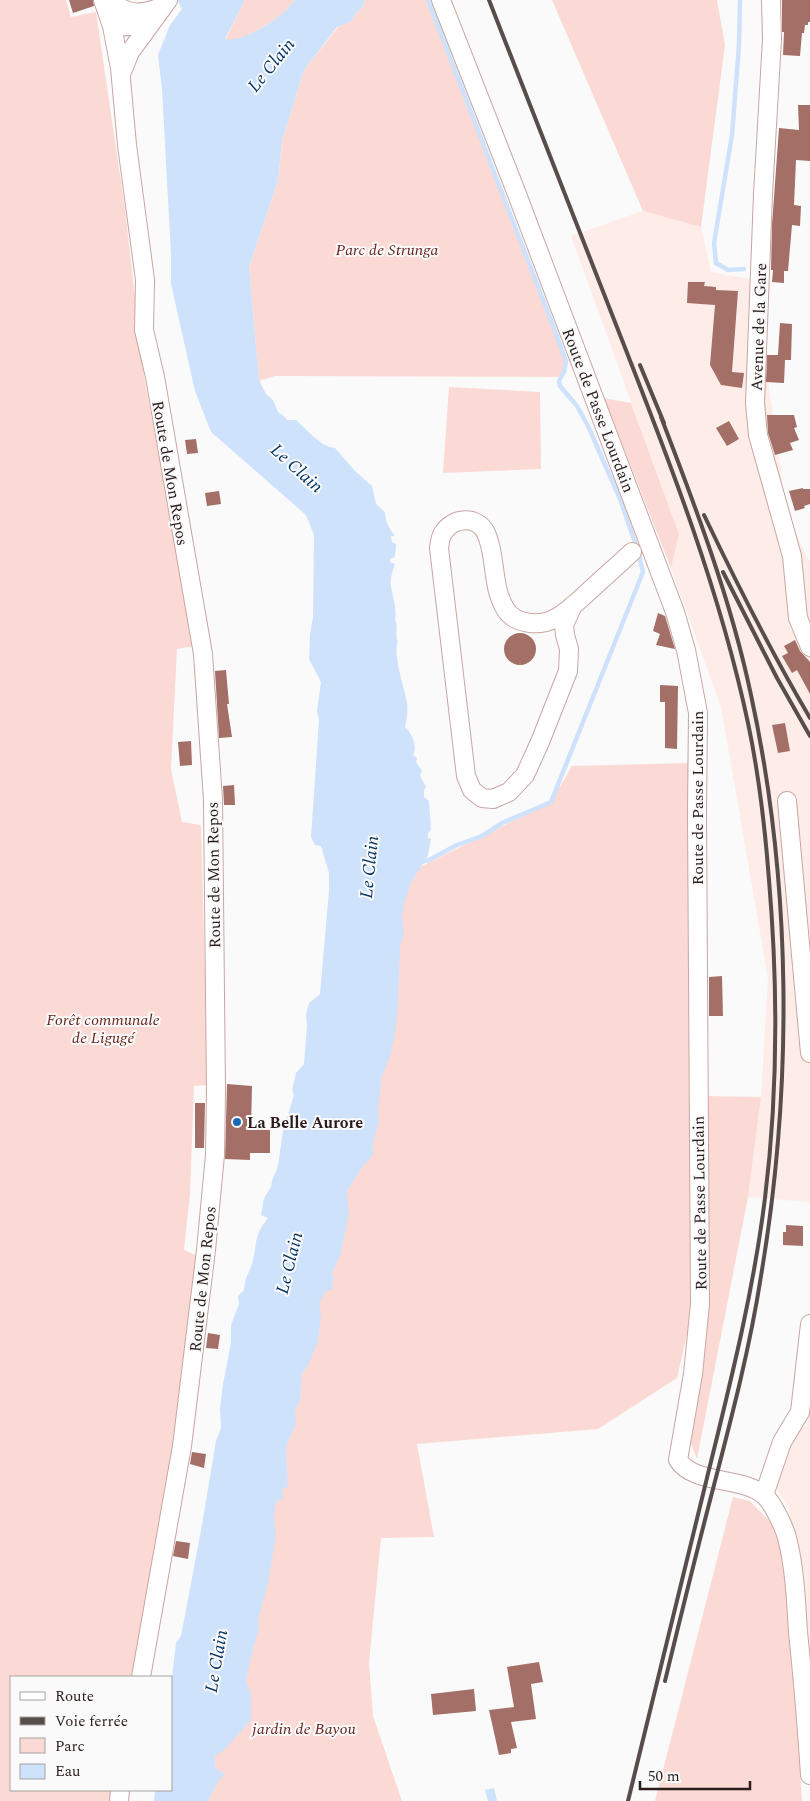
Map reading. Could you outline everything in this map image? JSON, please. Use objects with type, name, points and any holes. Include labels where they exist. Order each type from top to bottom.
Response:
[{"type":"street","name":"Route de Mon Repos","points":[[103,0],[112,26],[120,74],[127,145],[145,280],[144,330],[155,377],[202,654],[213,800],[215,1155],[206,1250],[182,1446],[141,1676]]},
{"type":"street","points":[[110,0],[124,10],[148,13],[166,3]]},
{"type":"street","name":"Route de Passe Lourdain","points":[[441,0],[522,207],[675,612],[686,650],[698,713],[700,1304],[692,1374],[678,1460],[686,1469],[701,1475],[752,1488],[764,1495]]},
{"type":"street","name":"Avenue de la Gare","points":[[771,0],[772,39],[755,403],[758,435],[792,556],[798,618],[810,646]]},
{"type":"street","points":[[112,26],[132,27],[141,24],[151,18],[166,3]]},
{"type":"street","points":[[120,74],[130,52],[166,3]]},
{"type":"street","points":[[573,605],[564,625],[569,648],[568,671],[525,775],[509,792],[493,798],[482,798],[472,790],[466,776],[439,548],[442,534],[451,525],[464,519],[475,522],[484,531],[491,545],[495,582],[506,611],[518,620],[538,624],[554,619],[573,605],[632,552]]},
{"type":"street","points":[[786,801],[810,1053]]},
{"type":"street","points":[[810,1324],[800,1412],[782,1442],[764,1495],[776,1514],[788,1540],[794,1578],[809,1732],[810,1775]]},
{"type":"shaded area","points":[[643,211],[701,227],[711,272],[754,280],[787,516],[810,563],[810,1202],[748,1197],[761,1097],[768,978],[721,707],[671,568],[679,534],[571,236]]},
{"type":"shaded area","points":[[810,1400],[810,1703],[794,1539],[788,1506],[776,1489],[791,1433],[807,1425]]},
{"type":"green space","name":"Forêt communale de Ligugé","points":[[0,0],[66,0],[71,17],[96,12],[125,209],[144,376],[194,646],[177,649],[171,769],[182,822],[201,825],[208,1085],[194,1086],[190,1194],[184,1250],[198,1256],[172,1460],[133,1676],[10,1676],[10,1791],[113,1791],[111,1801],[0,1801]]},
{"type":"green space","points":[[245,0],[296,0],[292,2],[287,10],[257,31],[240,38],[225,40]]},
{"type":"green space","name":"Parc de Strunga","points":[[365,0],[428,0],[566,361],[562,377],[275,376],[259,381],[249,267],[278,181],[282,141],[304,70],[338,27],[350,21],[362,8]]},
{"type":"green space","points":[[552,0],[717,0],[725,45],[701,227],[643,211]]},
{"type":"green space","points":[[449,387],[540,392],[541,469],[443,473]]},
{"type":"green space","points":[[604,398],[631,403],[679,534],[671,568]]},
{"type":"green space","name":"jardin de Bayou","points":[[690,763],[693,1308],[677,1378],[598,1429],[417,1444],[434,1537],[381,1538],[369,1663],[373,1716],[402,1801],[202,1801],[379,885],[420,867],[551,802],[572,766]]},
{"type":"green space","points":[[706,1096],[761,1097],[748,1197],[697,1459],[691,1443],[708,1274]]},
{"type":"green space","points":[[733,1497],[750,1501],[771,1523],[787,1561],[802,1801],[655,1801]]},
{"type":"water","name":"Le Clain","points":[[177,0],[245,0],[225,39],[232,39],[248,35],[265,26],[280,16],[296,0],[365,0],[362,8],[350,22],[337,27],[304,70],[282,141],[278,181],[249,267],[259,380],[266,394],[273,400],[278,412],[287,420],[296,420],[319,441],[335,448],[355,471],[372,486],[376,504],[385,512],[388,524],[395,536],[391,536],[392,542],[396,544],[395,557],[390,559],[390,562],[395,564],[391,584],[396,611],[398,663],[407,703],[405,727],[414,740],[415,748],[413,755],[417,758],[416,762],[422,771],[420,776],[426,787],[424,797],[429,801],[431,830],[428,833],[428,838],[431,839],[428,855],[411,883],[404,903],[402,916],[404,934],[400,947],[395,1034],[390,1057],[382,1076],[378,1109],[379,1121],[373,1143],[373,1155],[347,1191],[349,1214],[340,1256],[332,1273],[334,1279],[332,1282],[333,1289],[326,1291],[319,1303],[321,1315],[318,1341],[308,1366],[302,1373],[300,1401],[295,1411],[296,1425],[287,1443],[288,1486],[282,1490],[283,1498],[277,1501],[275,1506],[276,1534],[268,1583],[258,1620],[259,1629],[246,1680],[251,1695],[251,1720],[224,1750],[215,1756],[215,1768],[225,1774],[219,1780],[208,1801],[154,1801],[155,1791],[172,1791],[172,1678],[176,1643],[181,1636],[216,1441],[221,1428],[220,1408],[231,1342],[231,1325],[239,1304],[238,1296],[244,1290],[251,1267],[257,1237],[268,1218],[261,1215],[264,1198],[271,1187],[278,1166],[283,1131],[294,1095],[292,1090],[296,1073],[304,1064],[306,1014],[309,1003],[320,994],[329,891],[329,873],[321,846],[315,845],[311,837],[319,720],[317,711],[321,682],[309,659],[313,617],[314,535],[306,515],[211,432],[195,391],[171,284],[162,89],[158,55],[170,25],[182,9]]},
{"type":"water","points":[[494,1788],[497,1801],[488,1801],[485,1790]]},
{"type":"building","points":[[69,0],[93,0],[94,6],[73,13]]},
{"type":"building","points":[[782,0],[810,0],[810,22],[808,22],[808,25],[805,25],[804,33],[802,33],[800,56],[783,55]]},
{"type":"building","points":[[798,105],[810,105],[810,161],[796,160],[794,205],[801,206],[800,226],[792,225],[788,271],[784,271],[784,283],[772,282],[772,225],[779,128],[799,130]]},
{"type":"building","points":[[688,282],[705,282],[704,286],[716,287],[716,290],[738,291],[732,372],[744,373],[742,388],[721,385],[710,365],[715,305],[687,303]]},
{"type":"building","points":[[780,323],[792,324],[791,360],[785,360],[784,383],[766,382],[767,355],[778,355]]},
{"type":"building","points":[[767,415],[794,415],[797,427],[794,428],[799,440],[790,443],[793,450],[775,455],[768,433]]},
{"type":"building","points":[[729,421],[739,439],[727,446],[716,428]]},
{"type":"building","points":[[196,439],[198,453],[187,454],[185,440]]},
{"type":"building","points":[[803,488],[810,489],[810,504],[804,506],[805,508],[795,511],[789,491]]},
{"type":"building","points":[[219,491],[221,504],[207,506],[205,493]]},
{"type":"building","points":[[658,613],[665,616],[675,649],[656,645],[660,634],[653,631]]},
{"type":"building","points":[[520,633],[526,634],[531,638],[535,643],[535,655],[531,660],[526,664],[520,665],[514,664],[509,660],[505,655],[504,649],[505,643],[509,638],[514,634]]},
{"type":"building","points":[[795,640],[800,651],[810,662],[810,694],[797,670],[792,673],[782,656],[788,653],[784,646]]},
{"type":"building","points":[[226,670],[229,704],[227,704],[232,737],[219,738],[215,671]]},
{"type":"building","points":[[660,685],[678,686],[677,749],[665,748],[665,702],[660,702]]},
{"type":"building","points":[[785,723],[790,751],[778,753],[772,725]]},
{"type":"building","points":[[191,741],[192,765],[180,766],[178,742]]},
{"type":"building","points":[[234,785],[235,805],[224,805],[223,786]]},
{"type":"building","points":[[722,976],[723,1016],[709,1016],[709,977]]},
{"type":"building","name":"La Belle Aurore","points":[[227,1084],[252,1086],[251,1129],[270,1130],[270,1153],[250,1153],[250,1160],[225,1159]]},
{"type":"building","points":[[195,1103],[205,1103],[204,1148],[195,1148]]},
{"type":"building","points":[[786,1225],[803,1226],[803,1246],[783,1245],[783,1232],[786,1232]]},
{"type":"building","points":[[208,1333],[220,1335],[218,1349],[206,1348]]},
{"type":"building","points":[[192,1452],[206,1454],[204,1468],[190,1464]]},
{"type":"building","points":[[176,1541],[190,1543],[188,1559],[173,1556]]},
{"type":"building","points":[[539,1662],[543,1682],[531,1684],[536,1719],[511,1722],[517,1748],[511,1749],[511,1753],[499,1755],[489,1710],[514,1707],[507,1667]]},
{"type":"building","points":[[474,1689],[476,1711],[433,1715],[431,1694]]},
{"type":"waterway","points":[[420,862],[429,860],[457,845],[482,836],[502,823],[551,802],[643,572],[620,499],[588,426],[577,406],[560,386],[559,381],[564,372],[566,361],[428,0]]},
{"type":"waterway","points":[[740,0],[739,45],[732,135],[714,243],[716,263],[728,270],[744,269]]},
{"type":"railway","points":[[489,0],[676,481],[709,577],[737,674],[748,723],[766,840],[774,960],[775,1039],[769,1159],[760,1234],[732,1376],[628,1801]]},
{"type":"railway","points":[[640,365],[664,423]]},
{"type":"railway","points":[[661,417],[700,520],[723,589],[751,695],[765,766],[774,839],[781,912],[783,985],[783,1059],[779,1132],[757,1303],[734,1407],[665,1681]]},
{"type":"railway","points":[[704,515],[755,618],[810,718]]},
{"type":"railway","points":[[723,572],[777,678],[810,736]]},
{"type":"place","name":"La Belle Aurore","points":[[237,1122]]}]
